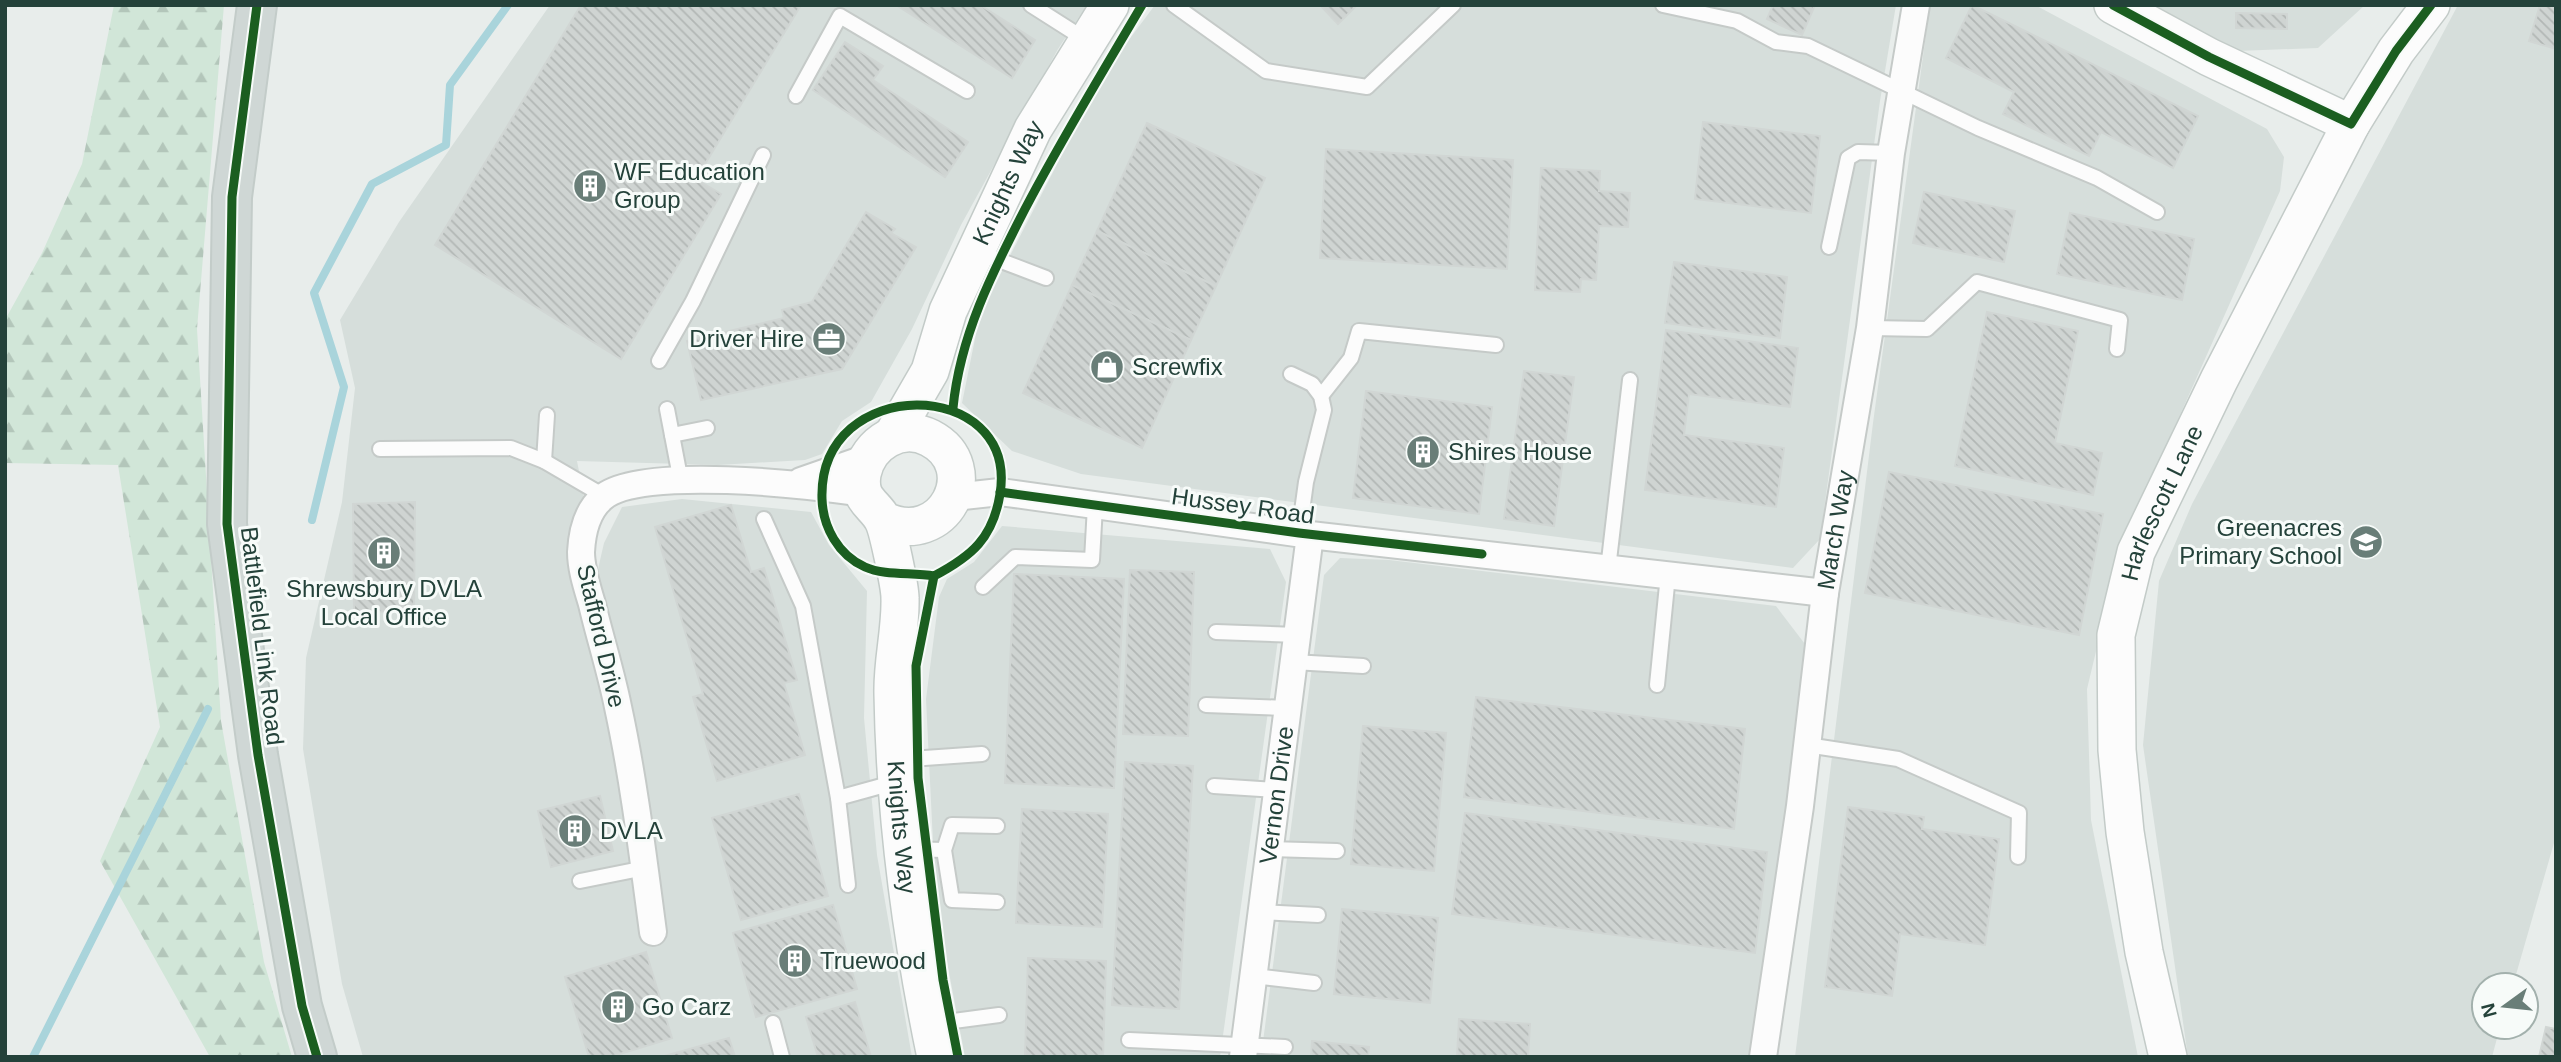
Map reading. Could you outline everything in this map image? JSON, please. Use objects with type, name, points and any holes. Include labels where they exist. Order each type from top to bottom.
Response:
[{"type":"main road","name":"Battlefield Link Road","points":[[257,5],[232,197],[226,524],[258,755],[303,1006],[317,1057]]},
{"type":"street","name":"Knights Way","points":[[933,1041],[902,848],[895,771],[893,689],[900,596],[897,467],[948,311],[974,251],[1033,129],[1110,5]]},
{"type":"street","name":"March Way","points":[[1763,1057],[1807,745],[1825,593],[1870,328],[1891,153],[1904,92],[1916,5]]},
{"type":"street","points":[[2113,5],[2209,57],[2351,124]]},
{"type":"street","name":"Harlescott Lane","points":[[2168,1057],[2144,952],[2125,832],[2116,750],[2116,635],[2136,552],[2219,380],[2351,124],[2396,51],[2431,5]]},
{"type":"street","name":"Knights Way","points":[[897,467],[956,471],[942,510],[900,596]]},
{"type":"street","points":[[604,496],[628,485],[681,482],[796,483],[897,467],[895,526],[912,528],[942,510]]},
{"type":"street","name":"Hussey Road","points":[[897,467],[1000,492],[1095,506],[1304,534],[1825,593]]},
{"type":"street","name":"Hussey Road","points":[[942,510],[1000,492]]},
{"type":"street","name":"Stafford Drive","points":[[604,496],[593,508],[586,524],[583,564],[618,704],[653,932]]},
{"type":"street","name":"Vernon Drive","points":[[1244,1052],[1297,635],[1304,534]]},
{"type":"lane","points":[[1031,5],[1088,41]]},
{"type":"lane","points":[[1174,5],[1266,71],[1367,87],[1452,5]]},
{"type":"lane","points":[[1663,5],[1737,21],[1776,42],[1808,46],[1979,128],[2097,178],[2157,212]]},
{"type":"lane","points":[[796,96],[841,16],[967,91]]},
{"type":"lane","points":[[1829,247],[1849,158],[1858,152],[1891,153]]},
{"type":"lane","points":[[659,361],[693,302],[763,155]]},
{"type":"lane","points":[[974,251],[1046,278]]},
{"type":"lane","points":[[1870,328],[1927,330],[1977,282],[2120,320],[2117,349]]},
{"type":"lane","points":[[1321,396],[1351,358],[1359,331],[1496,345]]},
{"type":"lane","points":[[1291,374],[1312,384],[1321,396],[1324,410],[1306,482],[1304,534]]},
{"type":"lane","points":[[1608,569],[1630,380]]},
{"type":"lane","points":[[667,409],[681,482]]},
{"type":"lane","points":[[544,461],[547,415]]},
{"type":"lane","points":[[672,435],[707,428]]},
{"type":"lane","points":[[380,449],[512,448],[544,461],[604,496]]},
{"type":"lane","points":[[984,587],[1015,557],[1092,560],[1095,506]]},
{"type":"lane","points":[[764,519],[803,606],[838,798],[848,885]]},
{"type":"lane","points":[[1657,685],[1668,575]]},
{"type":"lane","points":[[1216,632],[1297,635]]},
{"type":"lane","points":[[1293,662],[1363,666]]},
{"type":"lane","points":[[1206,705],[1287,708]]},
{"type":"lane","points":[[1807,745],[1898,759],[2019,813],[2018,857]]},
{"type":"lane","points":[[838,798],[895,771],[982,754]]},
{"type":"lane","points":[[1214,786],[1277,790]]},
{"type":"lane","points":[[997,826],[952,825],[944,850],[952,900],[998,902]]},
{"type":"lane","points":[[902,848],[944,850]]},
{"type":"lane","points":[[1270,849],[1337,851]]},
{"type":"lane","points":[[580,881],[645,868]]},
{"type":"lane","points":[[1262,912],[1318,915]]},
{"type":"lane","points":[[1254,976],[1314,983]]},
{"type":"lane","points":[[933,1041],[999,1015]]},
{"type":"lane","points":[[773,1023],[782,1057]]},
{"type":"lane","points":[[1129,1040],[1244,1052],[1285,1047]]},
{"type":"shaded area","points":[[550,5],[1087,5],[1058,49],[961,225],[912,329],[871,402],[842,421],[822,454],[805,460],[718,465],[577,461],[598,569],[604,543],[622,507],[682,499],[811,512],[829,545],[867,591],[864,718],[877,855],[912,1057],[363,1057],[342,984],[303,749],[306,658],[342,502],[355,388],[340,320],[399,222]]},
{"type":"shaded area","points":[[1155,5],[1896,5],[1880,101],[1820,539],[1793,568],[1081,474],[1012,451],[962,403],[980,314],[1104,73]]},
{"type":"shaded area","points":[[1930,5],[2035,5],[2267,129],[2284,157],[2280,191],[2121,547],[2087,689],[2091,820],[2138,1057],[1795,1057],[1873,423]]},
{"type":"shaded area","points":[[2154,5],[2365,5],[2318,48],[2237,51]]},
{"type":"shaded area","name":"Greenacres Primary School","points":[[2458,5],[2556,5],[2556,836],[2517,971],[2470,971],[2470,1041],[2496,1041],[2492,1057],[2188,1057],[2143,745],[2159,581],[2192,504]]},
{"type":"shaded area","points":[[1002,526],[1270,549],[1286,582],[1220,1057],[965,1057],[936,904],[926,699],[939,597],[947,579],[974,562]]},
{"type":"shaded area","points":[[1340,558],[1389,560],[1776,606],[1808,648],[1754,1057],[1261,1057],[1324,575]]},
{"type":"green space","points":[[114,5],[224,5],[197,329],[221,721],[264,962],[292,1057],[210,1057],[100,861],[160,727],[118,465],[5,463],[5,320],[42,253],[82,164]]},
{"type":"building","name":"WF Education Group","points":[[581,5],[801,5],[696,179],[721,194],[621,359],[435,245]]},
{"type":"building","points":[[896,5],[980,5],[1035,40],[1012,78]]},
{"type":"building","points":[[1320,5],[1357,5],[1338,24]]},
{"type":"building","points":[[1773,5],[1815,5],[1802,35],[1767,19]]},
{"type":"building","points":[[1972,5],[2198,116],[2173,168],[2101,132],[2089,156],[2003,114],[2014,92],[1946,58]]},
{"type":"building","points":[[2540,5],[2556,5],[2556,49],[2529,41]]},
{"type":"building","points":[[2236,13],[2287,14],[2287,29],[2236,28]]},
{"type":"building","points":[[845,42],[883,66],[873,80],[968,142],[945,177],[813,90]]},
{"type":"building","points":[[1703,122],[1820,136],[1811,213],[1695,199]]},
{"type":"building","points":[[1147,123],[1265,178],[1216,286],[1097,231]]},
{"type":"building","points":[[1326,149],[1513,160],[1507,269],[1320,258]]},
{"type":"building","points":[[1541,168],[1600,171],[1599,191],[1630,193],[1628,227],[1599,226],[1596,280],[1581,279],[1580,292],[1535,290]]},
{"type":"building","points":[[1924,192],[2015,211],[2004,262],[1913,243]]},
{"type":"building","points":[[866,212],[895,229],[891,233],[916,247],[842,369],[701,400],[687,341],[784,318],[782,310],[812,302]]},
{"type":"building","points":[[2070,213],[2194,239],[2182,300],[2057,274]]},
{"type":"building","points":[[1097,231],[1216,286],[1191,340],[1072,285]]},
{"type":"building","points":[[1674,262],[1787,277],[1780,338],[1665,323]]},
{"type":"building","name":"Screwfix","points":[[1072,285],[1191,340],[1142,448],[1023,393]]},
{"type":"building","points":[[1987,312],[2078,331],[2055,443],[2102,453],[2093,495],[1955,466]]},
{"type":"building","points":[[1666,330],[1798,348],[1790,407],[1689,394],[1684,435],[1784,448],[1776,507],[1645,490]]},
{"type":"building","points":[[1524,371],[1574,377],[1554,526],[1504,519]]},
{"type":"building","name":"Shires House","points":[[1366,391],[1492,407],[1479,514],[1353,498]]},
{"type":"building","points":[[1889,472],[2103,514],[2079,635],[1865,593]]},
{"type":"building","name":"Shrewsbury DVLA Local Office","points":[[415,502],[414,612],[354,611],[353,504]]},
{"type":"building","points":[[731,505],[751,572],[764,568],[797,680],[784,683],[805,755],[717,781],[693,697],[703,694],[655,527]]},
{"type":"building","points":[[1130,570],[1194,572],[1188,736],[1123,734]]},
{"type":"building","points":[[1014,574],[1124,579],[1114,788],[1005,783]]},
{"type":"building","points":[[1476,697],[1745,729],[1734,829],[1464,797]]},
{"type":"building","points":[[1363,726],[1446,733],[1434,871],[1351,864]]},
{"type":"building","points":[[1125,762],[1193,766],[1179,1009],[1112,1005]]},
{"type":"building","points":[[799,794],[828,896],[741,920],[712,818]]},
{"type":"building","name":"DVLA","points":[[600,796],[613,851],[551,867],[538,811]]},
{"type":"building","points":[[1848,807],[1924,817],[1922,829],[1999,839],[1985,945],[1900,934],[1892,996],[1825,987]]},
{"type":"building","points":[[1022,809],[1108,814],[1102,927],[1016,923]]},
{"type":"building","points":[[1465,813],[1767,852],[1755,953],[1452,914]]},
{"type":"building","name":"Truewood","points":[[833,905],[857,989],[756,1017],[733,933]]},
{"type":"building","points":[[1342,909],[1438,918],[1430,1003],[1334,994]]},
{"type":"building","name":"Go Carz","points":[[646,952],[672,1038],[610,1057],[589,1057],[565,977]]},
{"type":"building","points":[[1028,958],[1106,961],[1103,1057],[1025,1057]]},
{"type":"building","points":[[855,1002],[871,1057],[818,1057],[806,1017]]},
{"type":"building","points":[[1459,1019],[1530,1024],[1528,1057],[1457,1057]]},
{"type":"building","points":[[2546,1027],[2556,1029],[2556,1057],[2539,1057]]},
{"type":"building","points":[[729,1038],[735,1057],[661,1057]]},
{"type":"building","points":[[1312,1041],[1369,1047],[1368,1057],[1311,1057]]},
{"type":"waterway","points":[[312,520],[344,387],[314,293],[372,184],[446,145],[450,85],[508,5]]},
{"type":"waterway","points":[[33,1057],[208,709]]},
{"type":"cycle path","points":[[257,5],[232,197],[227,524],[258,755],[302,1006],[317,1057]]},
{"type":"cycle path","points":[[953,408],[970,330],[1001,257],[1053,158],[1142,5]]},
{"type":"cycle path","points":[[2113,5],[2209,57],[2351,124],[2396,51],[2431,5]]},
{"type":"cycle path","points":[[934,576],[881,572],[855,562],[840,548],[825,520],[822,499],[829,458],[851,428],[882,411],[917,405],[951,411],[980,427],[998,455],[1000,494],[992,523],[970,553],[934,576],[916,666],[918,778],[943,980],[958,1057]]},
{"type":"cycle path","points":[[1000,492],[1299,533],[1482,554]]},
{"type":"place","name":"WF Education Group","points":[[590,186]]},
{"type":"place","name":"Driver Hire","points":[[829,339]]},
{"type":"place","name":"Screwfix","points":[[1107,367]]},
{"type":"place","name":"Shires House","points":[[1423,452]]},
{"type":"place","name":"Greenacres Primary School","points":[[2366,542]]},
{"type":"place","name":"Shrewsbury DVLA Local Office","points":[[384,553]]},
{"type":"place","name":"DVLA","points":[[575,831]]},
{"type":"place","name":"Truewood","points":[[795,961]]},
{"type":"place","name":"Go Carz","points":[[618,1007]]}]
